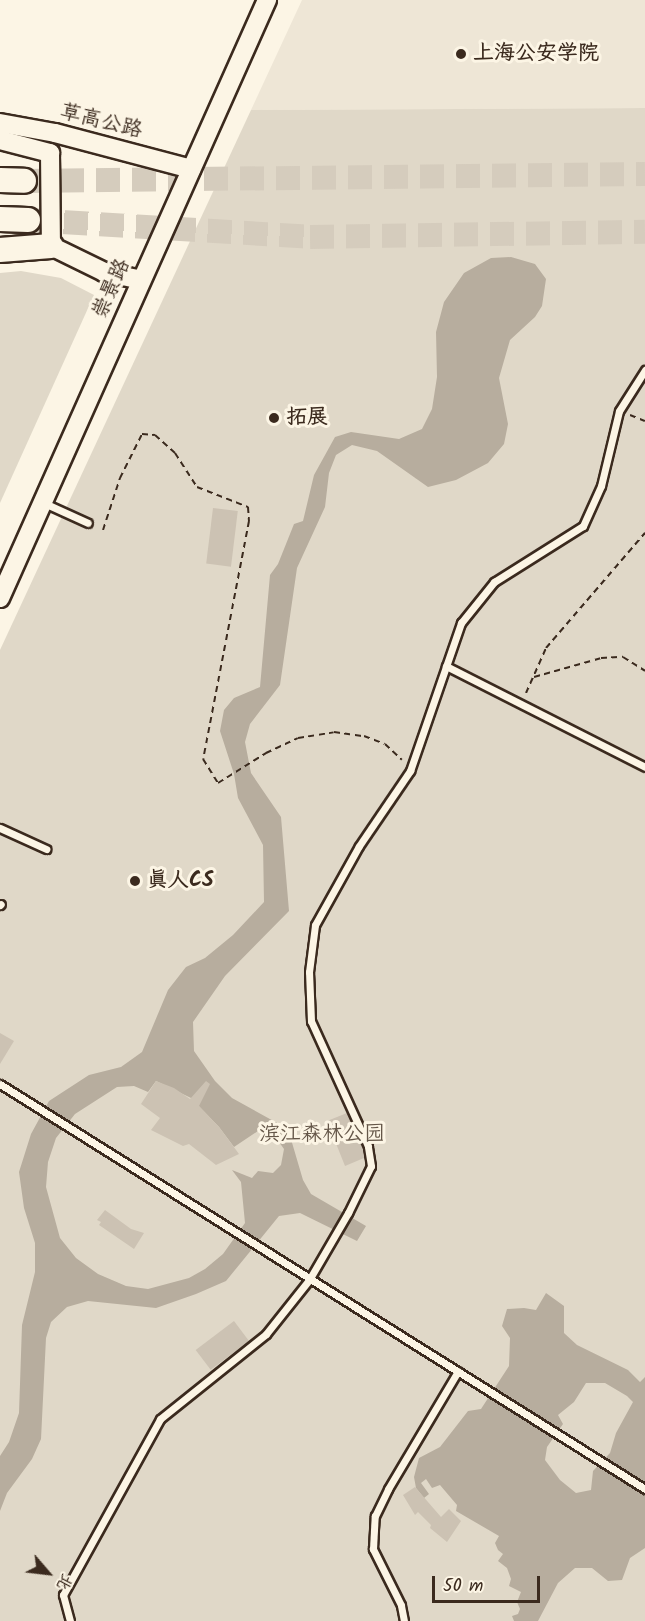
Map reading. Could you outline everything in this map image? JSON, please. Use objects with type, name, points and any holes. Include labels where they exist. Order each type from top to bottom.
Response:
[{"type":"highway","points":[[0,180],[24,181]]},
{"type":"highway","points":[[0,219],[28,220]]},
{"type":"highway","points":[[0,250],[51,246]]},
{"type":"street","name":"崇景路","points":[[0,598],[267,0]]},
{"type":"street","name":"草高公路","points":[[0,123],[55,133],[191,168]]},
{"type":"street","points":[[50,153],[55,133]]},
{"type":"street","name":"草高公路","points":[[0,140],[50,153],[51,246]]},
{"type":"street","points":[[51,246],[104,272],[141,280]]},
{"type":"lane","points":[[70,1621],[63,1595],[160,1419],[266,1334],[309,1280],[348,1214],[371,1166],[368,1146],[311,1022],[309,972],[315,925],[359,846],[411,768],[461,623],[494,582],[583,526],[601,486],[619,411],[645,370]]},
{"type":"lane","points":[[42,502],[88,523]]},
{"type":"lane","points":[[446,666],[645,767]]},
{"type":"lane","points":[[0,828],[46,849]]},
{"type":"lane","points":[[0,1084],[645,1489]]},
{"type":"lane","points":[[404,1621],[402,1605],[373,1549],[375,1516],[458,1371]]},
{"type":"path","points":[[619,411],[645,421]]},
{"type":"path","points":[[103,530],[120,478],[142,434],[155,435],[175,453],[197,487],[248,507],[249,521],[203,759],[218,783],[298,738],[334,732],[364,736],[385,744],[411,768]]},
{"type":"path","points":[[521,704],[546,648],[645,533]]},
{"type":"path","points":[[533,677],[601,658],[623,657],[645,671]]},
{"type":"shaded area","name":"上海公安学院","points":[[302,0],[645,0],[645,108],[251,110]]},
{"type":"shaded area","points":[[511,257],[535,264],[546,279],[542,306],[535,317],[510,340],[499,378],[508,424],[504,444],[488,463],[456,480],[428,487],[377,451],[352,445],[336,455],[329,473],[325,507],[297,568],[280,685],[250,724],[245,742],[251,773],[281,817],[289,911],[225,976],[193,1022],[194,1051],[215,1081],[232,1098],[288,1129],[303,1180],[311,1194],[366,1226],[357,1241],[300,1213],[279,1216],[226,1281],[196,1294],[156,1308],[88,1301],[67,1307],[51,1322],[46,1338],[41,1439],[32,1459],[7,1493],[0,1511],[0,1456],[9,1442],[19,1413],[22,1325],[35,1272],[35,1243],[24,1208],[19,1172],[31,1134],[49,1101],[89,1075],[121,1067],[142,1052],[168,990],[186,967],[205,958],[233,935],[264,902],[263,845],[238,798],[234,774],[220,731],[224,710],[234,698],[260,687],[270,575],[278,564],[294,524],[303,521],[314,475],[335,437],[351,432],[399,439],[422,429],[432,409],[437,377],[436,332],[444,302],[464,273],[491,258]],"holes":[[[156,1081],[191,1098],[219,1127],[234,1147],[258,1131],[274,1135],[284,1149],[281,1165],[273,1173],[258,1171],[252,1178],[232,1170],[241,1182],[245,1223],[223,1254],[205,1269],[189,1278],[148,1289],[126,1286],[98,1274],[76,1258],[60,1238],[46,1187],[48,1162],[56,1138],[75,1114],[117,1087],[134,1086],[148,1092]]]},
{"type":"shaded area","points":[[546,1293],[564,1306],[564,1333],[577,1345],[628,1370],[640,1382],[645,1377],[645,1548],[630,1558],[622,1580],[608,1581],[592,1568],[575,1568],[558,1583],[538,1621],[514,1621],[512,1616],[518,1614],[520,1609],[517,1602],[521,1592],[509,1586],[511,1579],[507,1568],[498,1561],[503,1554],[495,1543],[499,1536],[456,1511],[457,1505],[440,1485],[432,1488],[426,1479],[421,1483],[429,1494],[424,1498],[416,1488],[414,1477],[419,1458],[440,1447],[468,1411],[481,1409],[509,1366],[510,1338],[502,1326],[507,1309],[536,1310]],"holes":[[[586,1383],[605,1383],[633,1402],[616,1433],[610,1453],[593,1471],[591,1490],[576,1493],[560,1480],[545,1460],[547,1447],[563,1424],[558,1415],[574,1402]]]},
{"type":"green space","name":"滨江森林公园","points":[[645,108],[645,1621],[0,1621],[0,650],[251,110]]},
{"type":"green space","points":[[21,271],[61,278],[94,295],[0,503],[0,273]]},
{"type":"building","points":[[213,508],[238,511],[231,567],[206,564]]},
{"type":"building","points":[[0,1033],[14,1041],[0,1064]]},
{"type":"building","points":[[156,1081],[174,1088],[190,1099],[206,1081],[210,1084],[199,1106],[219,1127],[239,1154],[216,1165],[189,1144],[183,1146],[151,1130],[160,1118],[141,1104]]},
{"type":"building","points":[[347,1113],[363,1148],[364,1158],[345,1166],[327,1121]]},
{"type":"building","points":[[105,1210],[131,1229],[144,1233],[134,1249],[99,1225],[101,1222],[97,1220]]},
{"type":"building","points":[[234,1321],[249,1341],[211,1370],[196,1350]]},
{"type":"building","points":[[415,1487],[441,1517],[449,1509],[461,1521],[447,1542],[430,1528],[431,1525],[418,1512],[415,1515],[403,1495]]},
{"type":"tunnel","points":[[24,181],[645,174]]},
{"type":"tunnel","points":[[28,220],[310,237],[645,232]]},
{"type":"place","name":"上海公安学院","points":[[461,54]]},
{"type":"place","name":"拓展","points":[[274,418]]},
{"type":"place","name":"真人CS","points":[[135,881]]}]
